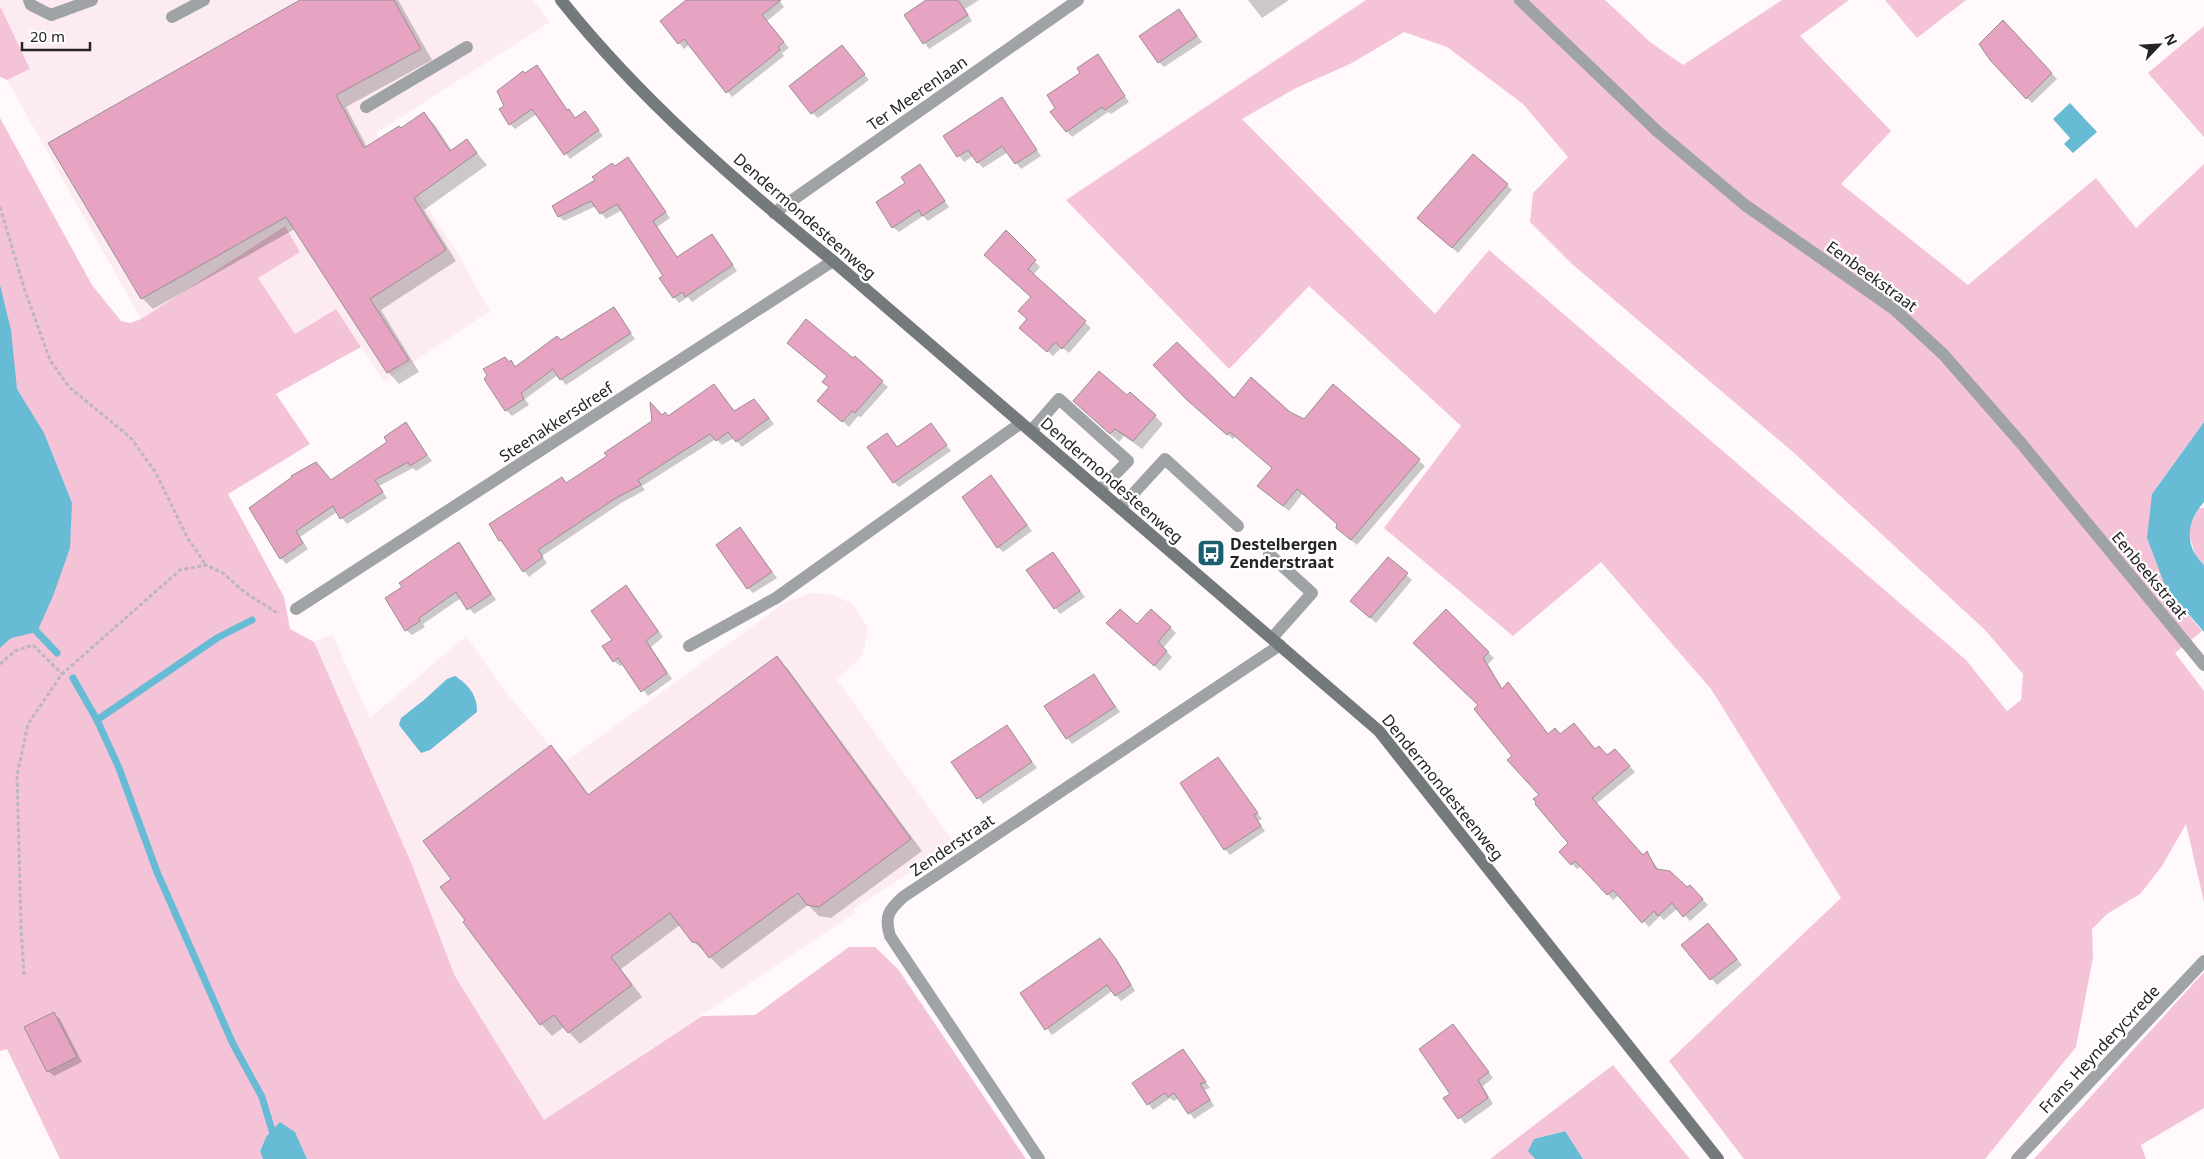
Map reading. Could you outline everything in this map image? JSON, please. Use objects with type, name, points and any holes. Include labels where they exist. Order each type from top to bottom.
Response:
[{"type":"main road","name":"Dendermondesteenweg","points":[[561,0],[639,87],[693,140],[774,213],[833,261],[1379,731],[1718,1159]]},
{"type":"street","points":[[29,0],[32,6],[52,15],[92,0]]},
{"type":"street","points":[[172,17],[204,0]]},
{"type":"street","name":"Ter Meerenlaan","points":[[774,213],[1078,0]]},
{"type":"street","name":"Eenbeekstraat","points":[[1520,0],[1657,131],[1738,199],[1894,309],[1943,354],[2021,444],[2204,666]]},
{"type":"street","points":[[366,107],[467,47]]},
{"type":"street","name":"Steenakkersdreef","points":[[296,609],[833,261]]},
{"type":"street","points":[[1031,431],[1060,399],[1128,461],[1100,490]]},
{"type":"street","points":[[689,646],[776,598],[1021,422]]},
{"type":"street","points":[[1120,508],[1165,459],[1238,526]]},
{"type":"street","name":"Zenderstraat","points":[[1039,1159],[890,936],[886,923],[891,908],[903,897],[1276,642],[1312,593],[1269,554]]},
{"type":"street","name":"Frans Heynderycxrede","points":[[2017,1159],[2204,961]]},
{"type":"path","points":[[0,207],[25,291],[50,360],[69,387],[131,438],[156,474],[187,537],[206,565],[223,573],[244,592],[276,612],[296,609]]},
{"type":"path","points":[[24,975],[17,776],[28,724],[62,674],[180,570],[206,565]]},
{"type":"path","points":[[0,664],[15,651],[33,645],[62,674]]},
{"type":"shaded area","points":[[0,0],[533,0],[550,22],[376,133],[455,249],[490,311],[384,381],[336,309],[295,334],[257,278],[300,252],[284,226],[141,319],[7,80],[30,69],[0,6]]},
{"type":"shaded area","points":[[1366,0],[1605,0],[1650,42],[1683,65],[1782,0],[1849,0],[1800,36],[1891,131],[1841,184],[1968,285],[2096,178],[2136,228],[2204,164],[2204,422],[2152,494],[2166,588],[2202,631],[2175,653],[2204,691],[2204,902],[2186,824],[2162,866],[2140,894],[2107,914],[2092,929],[2093,957],[2076,1047],[1985,1159],[1744,1159],[1669,1061],[1841,898],[1711,689],[1601,562],[1513,636],[1384,528],[1461,426],[1309,286],[1229,369],[1066,200]],"holes":[[[1404,32],[1447,47],[1523,104],[1568,157],[1533,193],[1530,222],[1572,264],[1793,452],[1985,630],[2023,674],[2021,700],[2007,711],[1966,660],[1489,250],[1435,314],[1242,119],[1296,88],[1352,63]]]},
{"type":"shaded area","points":[[1885,0],[1966,0],[1917,38]]},
{"type":"shaded area","points":[[0,6],[30,69],[7,80],[0,77]]},
{"type":"shaded area","points":[[2204,26],[2204,137],[2148,73]]},
{"type":"shaded area","points":[[0,118],[92,285],[121,321],[130,323],[141,319],[285,226],[300,252],[258,278],[295,334],[336,309],[361,347],[276,394],[310,444],[228,494],[284,597],[290,629],[314,642],[410,860],[455,976],[544,1120],[702,1016],[755,1015],[849,947],[875,947],[898,969],[1026,1159],[307,1159],[301,1146],[266,1137],[260,1150],[263,1159],[60,1159],[7,1049],[0,1051]]},
{"type":"shaded area","points":[[2198,508],[2204,508],[2204,565],[2196,557],[2188,531]]},
{"type":"shaded area","points":[[812,593],[833,595],[853,604],[868,628],[863,655],[837,680],[955,844],[853,909],[855,913],[544,1120],[455,976],[410,860],[314,642],[332,634],[370,718],[466,636],[502,687],[564,763],[786,602]]},
{"type":"shaded area","points":[[2204,972],[2204,1108],[2141,1145],[2146,1159],[2034,1159]]},
{"type":"shaded area","points":[[1613,1065],[1690,1159],[1583,1159],[1564,1131],[1534,1139],[1533,1158],[1535,1159],[1490,1159]]},
{"type":"water","points":[[2070,103],[2097,132],[2073,153],[2064,144],[2070,138],[2053,119]]},
{"type":"water","points":[[0,285],[11,330],[17,389],[44,433],[72,503],[70,548],[53,596],[37,632],[11,638],[0,648]]},
{"type":"water","points":[[2204,422],[2204,502],[2191,526],[2190,542],[2193,550],[2204,565],[2204,632],[2166,588],[2147,538],[2152,494]]},
{"type":"water","points":[[455,676],[471,691],[476,701],[477,712],[430,750],[421,753],[399,725],[401,718],[447,679]]},
{"type":"water","points":[[280,1122],[295,1132],[307,1159],[263,1159],[260,1151],[266,1137]]},
{"type":"water","points":[[1565,1131],[1583,1159],[1535,1159],[1528,1151],[1534,1139]]},
{"type":"building","points":[[300,0],[394,0],[421,49],[336,95],[364,148],[399,126],[401,128],[424,112],[450,151],[467,139],[477,153],[414,198],[446,250],[370,299],[409,360],[387,373],[286,217],[141,299],[48,143]]},
{"type":"building","points":[[686,0],[781,0],[762,15],[784,42],[778,47],[780,50],[726,93],[684,39],[678,44],[660,21]]},
{"type":"building","points":[[926,0],[958,0],[968,15],[923,44],[904,15]]},
{"type":"building","points":[[1179,9],[1197,36],[1158,63],[1139,36]]},
{"type":"building","points":[[2003,20],[2052,73],[2026,99],[1990,60],[1979,44]]},
{"type":"building","points":[[842,45],[865,74],[811,114],[789,86]]},
{"type":"building","points":[[1098,54],[1125,96],[1105,110],[1102,107],[1066,132],[1050,112],[1055,108],[1047,95],[1080,73],[1077,68]]},
{"type":"building","points":[[537,65],[567,110],[569,109],[575,118],[585,111],[599,130],[564,155],[532,109],[509,125],[499,109],[504,106],[497,91],[523,71],[525,73]]},
{"type":"building","points":[[1002,97],[1037,150],[1015,164],[1002,146],[977,163],[968,150],[957,157],[943,136]]},
{"type":"building","points":[[1473,154],[1508,184],[1452,248],[1417,218]]},
{"type":"building","points":[[628,157],[666,212],[653,221],[677,257],[712,234],[733,265],[685,297],[683,292],[673,298],[659,278],[663,276],[617,204],[600,214],[591,201],[558,217],[552,206],[595,180],[592,177],[612,163],[615,166]]},
{"type":"building","points":[[920,164],[945,201],[922,216],[919,210],[892,228],[876,202],[905,183],[901,177]]},
{"type":"building","points":[[1006,230],[1036,260],[1028,269],[1086,321],[1062,349],[1055,342],[1047,352],[1019,328],[1027,319],[1018,311],[1031,297],[984,255]]},
{"type":"building","points":[[614,307],[631,333],[560,380],[553,369],[521,393],[524,399],[505,411],[484,379],[487,375],[483,369],[505,357],[509,362],[511,360],[515,367],[557,336],[561,340]]},
{"type":"building","points":[[806,319],[853,358],[855,356],[883,381],[855,413],[852,411],[842,422],[817,401],[829,387],[822,382],[827,376],[787,343]]},
{"type":"building","points":[[1177,342],[1234,398],[1251,377],[1290,412],[1304,419],[1333,384],[1420,459],[1351,540],[1336,528],[1337,524],[1297,489],[1283,506],[1257,486],[1272,468],[1230,432],[1227,435],[1187,400],[1153,365]]},
{"type":"building","points":[[1099,371],[1127,395],[1130,392],[1156,415],[1133,441],[1115,429],[1110,434],[1073,401]]},
{"type":"building","points":[[714,384],[734,411],[754,399],[769,418],[736,442],[728,432],[716,441],[710,434],[638,480],[641,485],[616,498],[538,550],[543,557],[523,572],[501,540],[499,541],[489,524],[562,477],[566,483],[607,456],[604,453],[652,421],[650,402],[662,415],[665,412],[668,416]]},
{"type":"building","points":[[406,422],[427,455],[410,466],[408,462],[375,480],[383,492],[340,519],[333,506],[296,531],[303,543],[280,559],[249,508],[291,476],[316,462],[331,480],[387,442],[384,437]]},
{"type":"building","points":[[931,423],[947,445],[893,483],[867,447],[887,433],[897,447]]},
{"type":"building","points":[[991,475],[1027,525],[997,548],[962,497]]},
{"type":"building","points":[[740,527],[772,572],[747,589],[716,545]]},
{"type":"building","points":[[459,542],[491,594],[467,610],[456,592],[419,618],[420,621],[405,631],[385,598],[402,587],[399,583]]},
{"type":"building","points":[[1053,552],[1080,591],[1054,609],[1026,570]]},
{"type":"building","points":[[1388,557],[1408,573],[1370,618],[1350,601]]},
{"type":"building","points":[[626,585],[658,631],[646,641],[667,673],[641,692],[618,658],[613,662],[602,646],[612,640],[591,611]]},
{"type":"building","points":[[1120,609],[1137,624],[1151,609],[1171,627],[1158,642],[1167,651],[1154,666],[1106,623]]},
{"type":"building","points":[[1446,609],[1489,652],[1483,658],[1502,689],[1508,682],[1548,734],[1555,728],[1560,734],[1574,723],[1595,749],[1599,746],[1607,755],[1615,749],[1630,766],[1592,798],[1643,855],[1647,851],[1656,869],[1670,871],[1687,887],[1690,885],[1703,899],[1683,917],[1672,903],[1658,916],[1654,911],[1642,923],[1613,890],[1607,895],[1575,861],[1571,865],[1559,852],[1568,843],[1535,804],[1536,802],[1533,799],[1539,795],[1507,760],[1512,756],[1474,709],[1478,705],[1413,643]]},
{"type":"building","points":[[777,656],[911,839],[819,907],[807,905],[798,893],[709,958],[698,943],[692,942],[670,913],[611,957],[632,985],[568,1033],[554,1015],[540,1025],[463,922],[465,920],[440,887],[451,879],[423,841],[551,745],[588,795]]},
{"type":"building","points":[[1094,674],[1115,707],[1066,739],[1044,706]]},
{"type":"building","points":[[1007,725],[1032,762],[977,799],[951,762]]},
{"type":"building","points":[[1218,757],[1258,813],[1254,815],[1261,826],[1224,850],[1180,783]]},
{"type":"building","points":[[1708,923],[1737,959],[1710,980],[1681,945]]},
{"type":"building","points":[[1100,938],[1116,959],[1131,985],[1115,996],[1107,985],[1045,1030],[1020,993]]},
{"type":"building","points":[[54,1012],[77,1057],[47,1072],[24,1027]]},
{"type":"building","points":[[1453,1024],[1489,1072],[1478,1080],[1488,1098],[1458,1119],[1443,1098],[1450,1094],[1419,1049]]},
{"type":"building","points":[[1183,1049],[1206,1082],[1200,1084],[1210,1100],[1188,1114],[1174,1093],[1168,1097],[1165,1093],[1147,1105],[1132,1083]]},
{"type":"waterway","points":[[97,720],[217,638],[252,620]]},
{"type":"waterway","points":[[37,632],[57,653]]},
{"type":"waterway","points":[[73,678],[97,720],[119,768],[157,872],[233,1044],[262,1097],[274,1137]]},
{"type":"place","name":"Destelbergen Zenderstraat","points":[[1211,553]]}]
